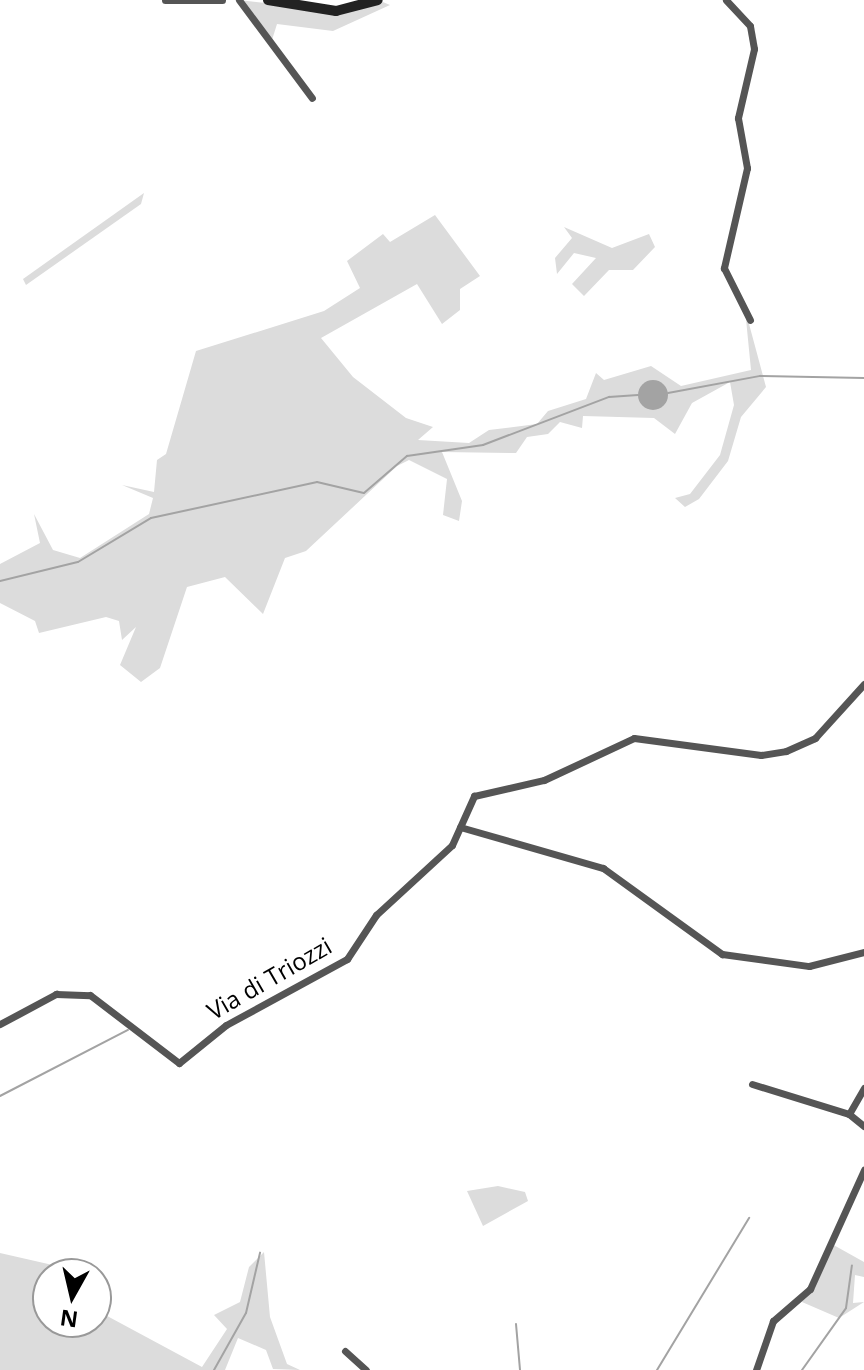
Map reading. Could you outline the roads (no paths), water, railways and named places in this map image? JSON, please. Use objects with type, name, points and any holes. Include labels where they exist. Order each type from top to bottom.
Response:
[{"type":"main road","points":[[268,0],[336,11],[378,0]]},
{"type":"street","points":[[165,0],[222,0]]},
{"type":"street","points":[[239,0],[312,98]]},
{"type":"street","points":[[726,0],[750,26],[754,49],[738,118],[747,168],[724,268],[750,320]]},
{"type":"street","name":"Via di Triozzi","points":[[0,1024],[56,994],[90,995],[179,1063],[226,1025],[347,959],[376,915],[433,868],[460,827],[474,796],[544,780],[634,738],[761,755],[786,751],[815,738],[864,684]]},
{"type":"street","points":[[460,827],[603,868],[722,954],[809,966],[864,952]]},
{"type":"street","points":[[752,1084],[849,1114],[864,1126]]},
{"type":"street","points":[[849,1114],[864,1088]]},
{"type":"street","points":[[756,1370],[773,1321],[810,1289],[864,1170]]},
{"type":"street","points":[[345,1351],[366,1370]]},
{"type":"waterway","points":[[668,393],[760,376],[864,378]]},
{"type":"waterway","points":[[0,581],[78,562],[151,518],[317,482],[364,493],[407,456],[483,445],[609,397],[638,395]]},
{"type":"waterway","points":[[0,1096],[128,1030]]},
{"type":"waterway","points":[[657,1370],[749,1218]]},
{"type":"waterway","points":[[214,1370],[246,1313],[260,1253]]},
{"type":"waterway","points":[[802,1370],[846,1308],[852,1265]]},
{"type":"waterway","points":[[516,1324],[520,1370]]}]
